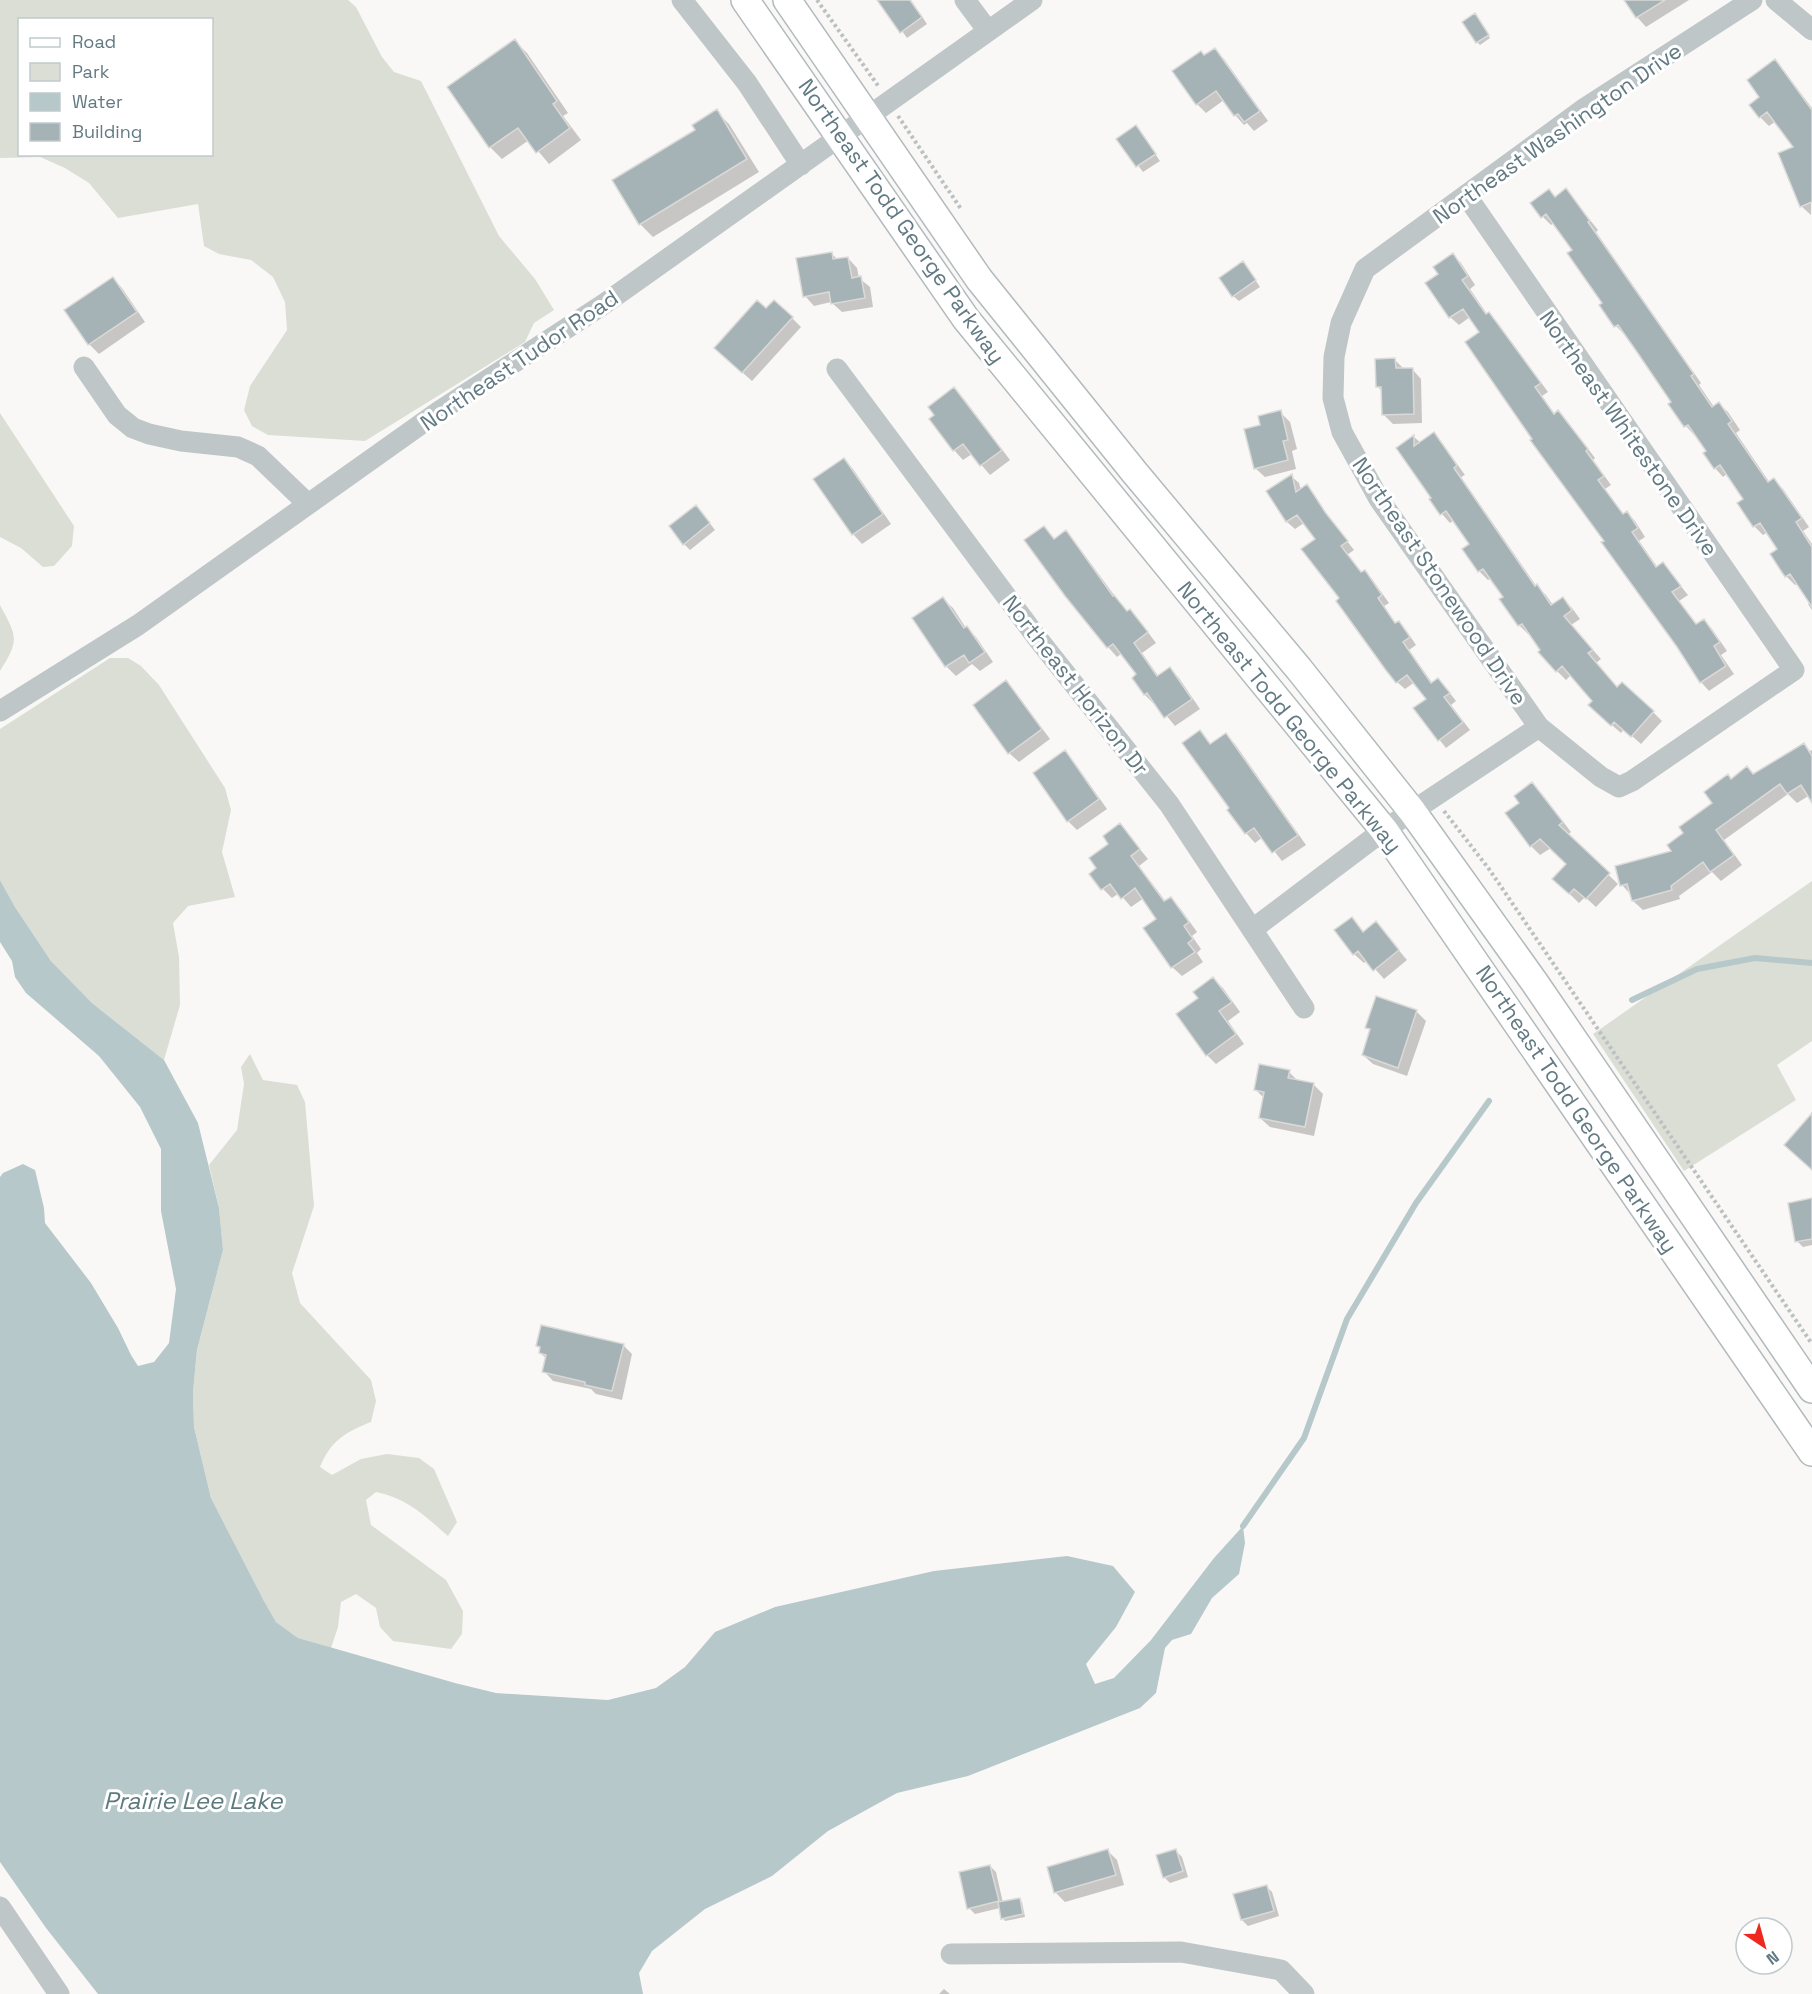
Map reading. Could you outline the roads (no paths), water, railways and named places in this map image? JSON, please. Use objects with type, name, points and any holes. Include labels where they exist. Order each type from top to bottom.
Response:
[{"type":"main road","name":"Northeast Todd George Parkway","points":[[745,0],[966,319],[1384,830],[1812,1452]]},
{"type":"main road","name":"Northeast Todd George Parkway","points":[[787,0],[979,279],[1014,325],[1299,669],[1412,811],[1535,983],[1812,1389]]},
{"type":"street","points":[[682,0],[747,83],[801,165]]},
{"type":"street","points":[[965,0],[988,31]]},
{"type":"street","name":"Northeast Tudor Road","points":[[0,711],[138,625],[438,412],[604,304],[1032,0]]},
{"type":"street","name":"Northeast Washington Drive","points":[[1365,269],[1585,108],[1752,0]]},
{"type":"street","points":[[1776,0],[1812,30]]},
{"type":"street","name":"Northeast Whitestone Drive","points":[[1466,195],[1794,670],[1632,781],[1619,787]]},
{"type":"street","name":"Northeast Stonewood Drive","points":[[1365,269],[1341,323],[1334,357],[1333,398],[1342,432],[1379,499],[1539,727],[1601,777],[1619,787]]},
{"type":"street","points":[[84,367],[117,416],[133,428],[181,441],[238,447],[258,456],[308,504]]},
{"type":"street","name":"Northeast Horizon Dr","points":[[837,369],[1038,639],[1169,804],[1304,1008]]},
{"type":"street","points":[[1253,929],[1384,830],[1539,727]]},
{"type":"street","points":[[0,1907],[59,1994]]},
{"type":"street","points":[[951,1954],[1181,1952],[1281,1970],[1304,1994]]},
{"type":"water","name":"Prairie Lee Lake","points":[[0,880],[51,961],[92,1003],[164,1060],[198,1123],[219,1208],[223,1250],[197,1350],[193,1392],[194,1427],[211,1498],[276,1622],[298,1638],[496,1693],[608,1700],[656,1688],[685,1667],[715,1632],[775,1607],[934,1571],[1067,1556],[1113,1566],[1135,1592],[1116,1627],[1086,1664],[1095,1684],[1114,1678],[1151,1640],[1214,1558],[1243,1526],[1245,1543],[1239,1574],[1212,1598],[1191,1634],[1172,1640],[1165,1648],[1156,1693],[1140,1708],[968,1776],[897,1793],[828,1831],[772,1876],[705,1909],[652,1951],[639,1973],[643,1994],[98,1994],[46,1928],[0,1862],[0,1177],[3,1173],[23,1164],[35,1170],[45,1223],[91,1283],[138,1366],[154,1362],[169,1343],[176,1289],[161,1211],[161,1149],[140,1107],[99,1056],[26,993],[15,977],[12,961],[0,942]]},
{"type":"waterway","points":[[1632,1000],[1697,969],[1755,958],[1812,963]]},
{"type":"waterway","points":[[1243,1526],[1304,1438],[1347,1319],[1416,1203],[1489,1101]]}]
